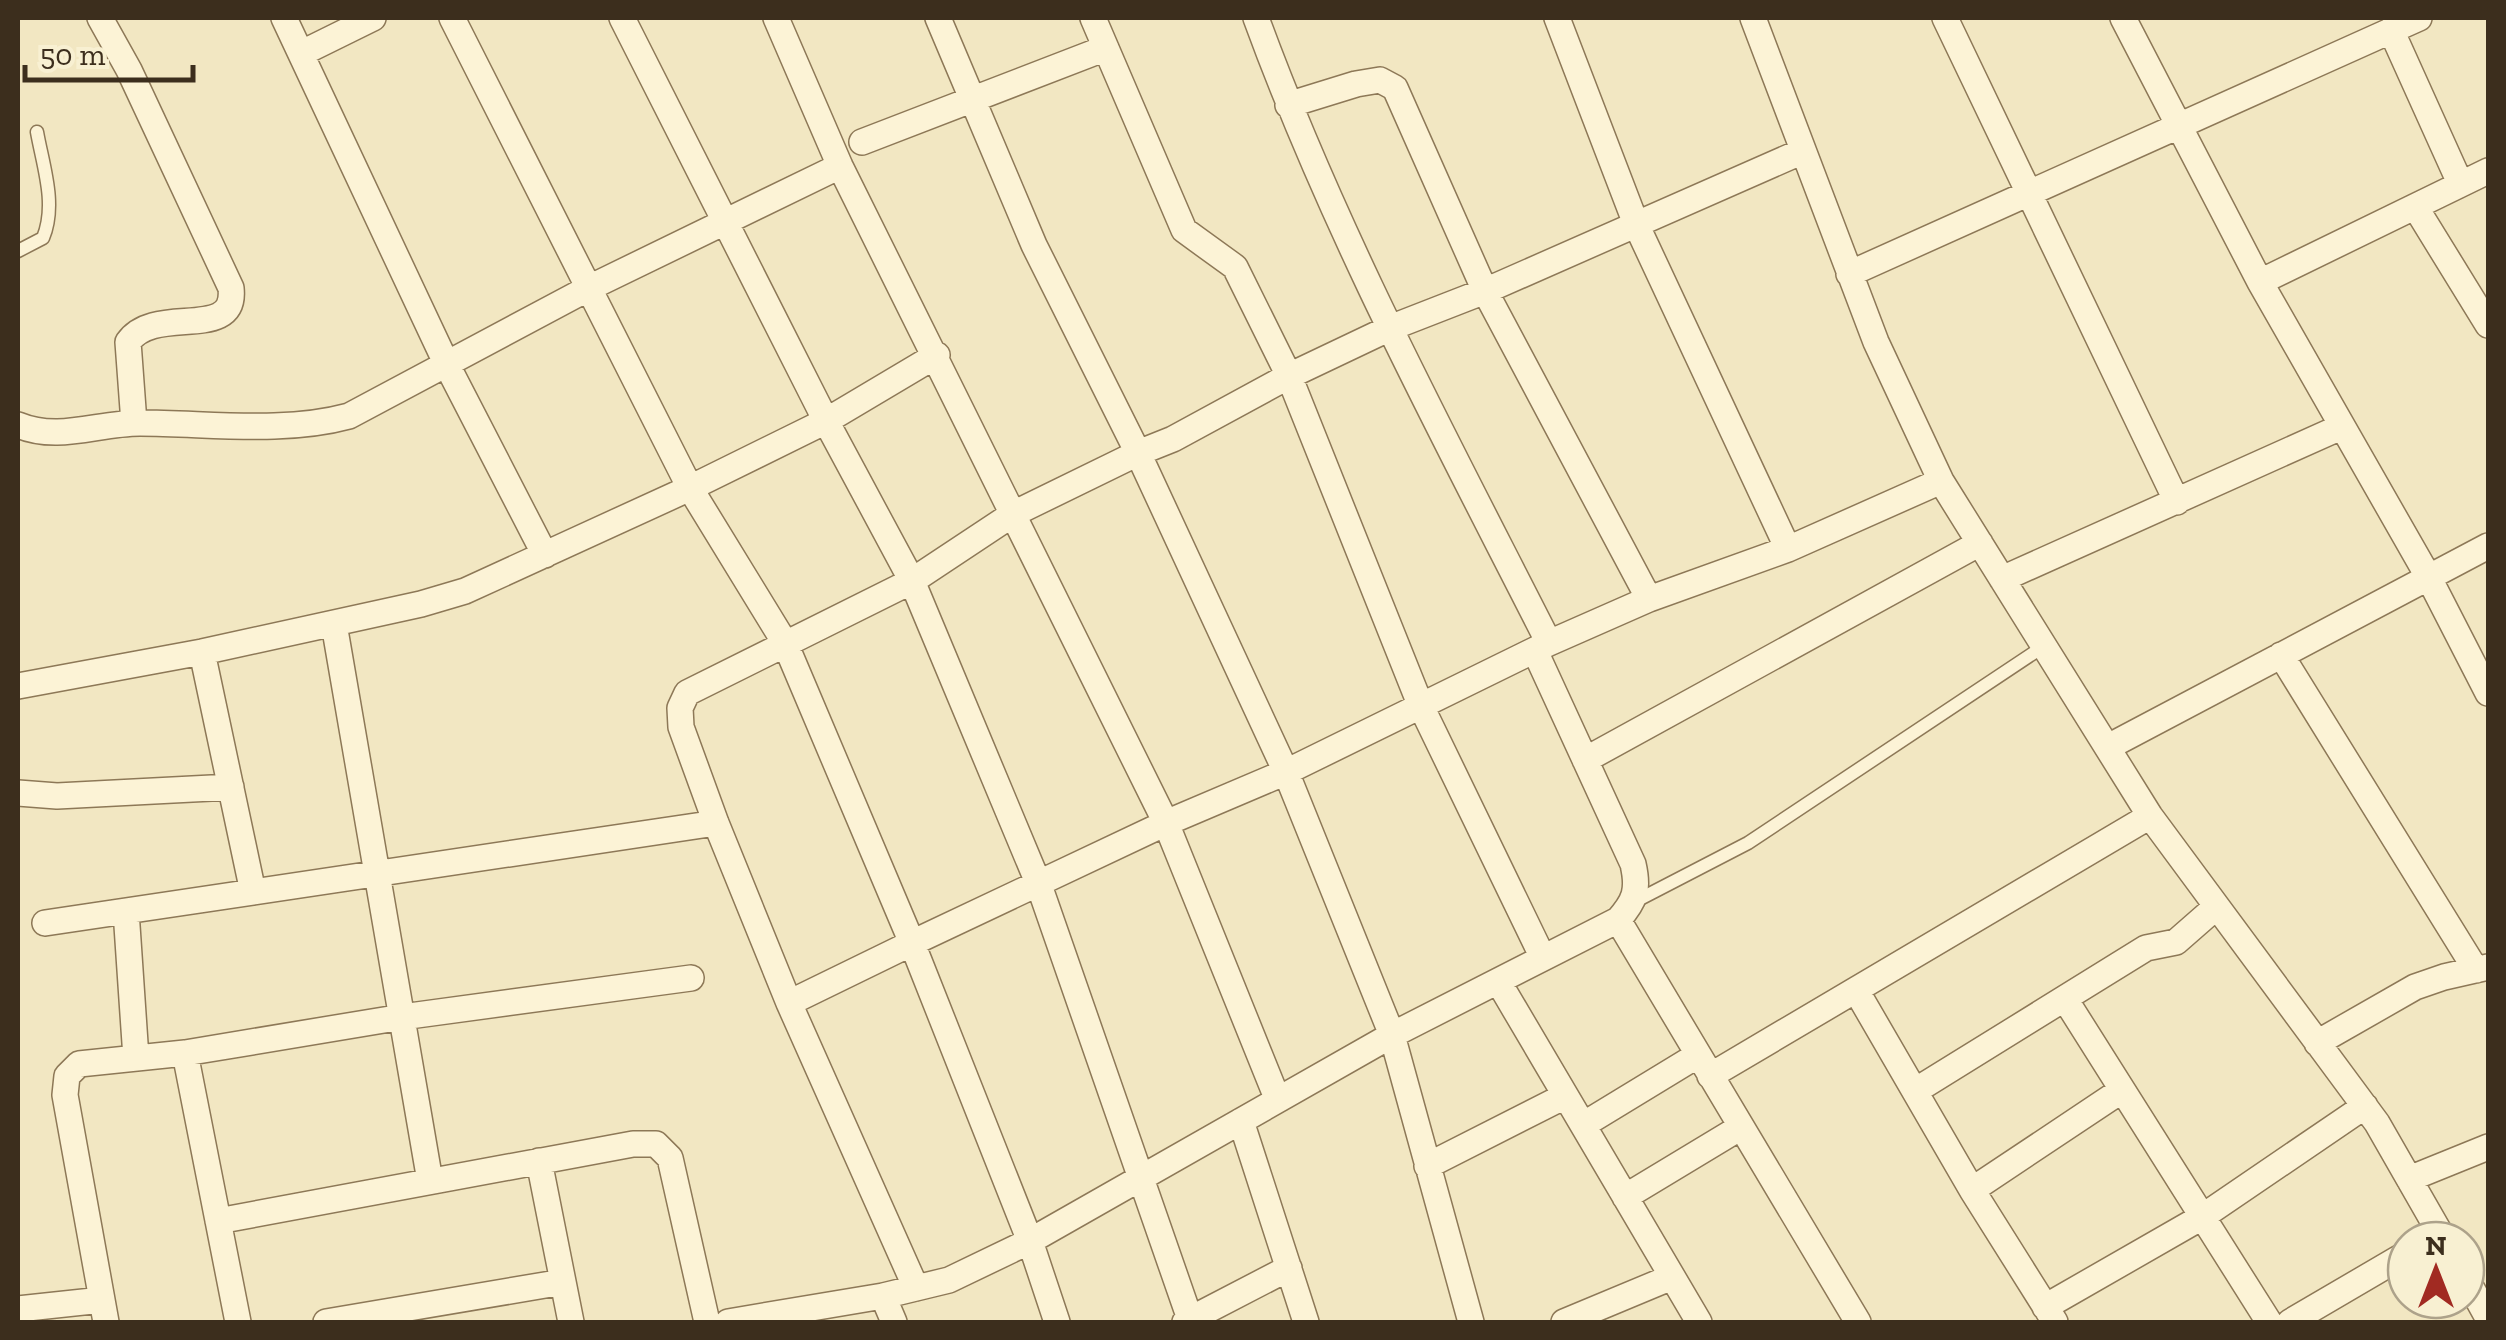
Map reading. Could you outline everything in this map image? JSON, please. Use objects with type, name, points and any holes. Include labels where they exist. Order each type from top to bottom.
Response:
[{"type":"street","points":[[100,18],[224,271],[233,303],[228,312],[217,317],[136,331],[128,342],[134,423]]},
{"type":"street","points":[[284,18],[447,366],[545,555]]},
{"type":"street","points":[[302,53],[373,18]]},
{"type":"street","points":[[452,18],[690,488],[785,643],[912,943],[1030,1241],[1057,1322]]},
{"type":"street","points":[[622,18],[912,582],[1038,885],[1189,1322],[1289,1268]]},
{"type":"street","points":[[776,18],[840,166],[1166,822],[1277,1098]]},
{"type":"street","points":[[938,18],[1034,245],[1138,454],[1286,772],[1392,1035],[1471,1322]]},
{"type":"street","points":[[1094,18],[1184,230],[1235,268],[1289,376],[1420,704],[1543,958]]},
{"type":"street","points":[[728,1322],[883,1296],[949,1280],[1030,1241],[1277,1098],[1626,911],[1638,884],[1542,647],[1288,106],[1256,18]]},
{"type":"street","points":[[1557,18],[1636,224],[1788,549]]},
{"type":"street","points":[[1754,18],[1876,342],[1941,481],[2150,816],[2365,1106],[2410,1179],[2429,1220]]},
{"type":"street","points":[[1945,18],[2177,502]]},
{"type":"street","points":[[2123,18],[2260,282],[2428,578],[2488,693]]},
{"type":"street","points":[[1849,274],[2419,18]]},
{"type":"street","points":[[2391,30],[2460,183]]},
{"type":"street","points":[[862,142],[1106,48]]},
{"type":"street","points":[[1288,106],[1356,84],[1380,80],[1395,88],[1485,291],[1649,599]]},
{"type":"street","points":[[916,1288],[789,1003],[716,823],[681,728],[680,708],[687,694],[912,582],[1013,514],[1172,439],[1289,376],[1390,328],[1485,291],[1803,151]]},
{"type":"street","points":[[18,426],[57,434],[134,423],[305,424],[349,416],[589,288],[840,166]]},
{"type":"street","points":[[2260,282],[2488,171]]},
{"type":"street","points":[[2416,208],[2488,325]]},
{"type":"street","points":[[18,686],[334,624],[465,591],[690,488],[826,420],[936,356]]},
{"type":"street","points":[[2002,579],[2341,427]]},
{"type":"street","points":[[789,1003],[1166,822],[1286,772],[1542,647],[1649,599],[1788,549],[1941,481]]},
{"type":"street","points":[[1585,760],[1980,543]]},
{"type":"street","points":[[2108,747],[2488,546]]},
{"type":"street","points":[[334,624],[430,1181]]},
{"type":"street","points":[[202,652],[253,892]]},
{"type":"street","points":[[2281,655],[2482,968],[2416,987],[2317,1043]]},
{"type":"street","points":[[18,793],[57,796],[230,787]]},
{"type":"street","points":[[1583,1125],[1856,990],[2150,816]]},
{"type":"street","points":[[44,923],[716,823]]},
{"type":"street","points":[[1915,1092],[2146,948],[2176,942],[2216,907]]},
{"type":"street","points":[[126,911],[136,1058]]},
{"type":"street","points":[[1626,911],[1704,1066],[1851,1320]]},
{"type":"street","points":[[18,1309],[104,1312],[65,1095],[66,1076],[79,1064],[185,1053],[402,1017],[691,978]]},
{"type":"street","points":[[1498,981],[1699,1322]]},
{"type":"street","points":[[1856,990],[2050,1315],[2365,1106]]},
{"type":"street","points":[[2065,999],[2269,1322]]},
{"type":"street","points":[[185,1053],[238,1322]]},
{"type":"street","points":[[1972,1190],[2122,1090]]},
{"type":"street","points":[[1427,1166],[1565,1096]]},
{"type":"street","points":[[1242,1121],[1306,1322]]},
{"type":"street","points":[[1625,1197],[1741,1127]]},
{"type":"street","points":[[218,1221],[633,1144],[656,1144],[670,1158],[707,1322]]},
{"type":"street","points":[[2410,1179],[2488,1147]]},
{"type":"street","points":[[540,1161],[570,1322]]},
{"type":"street","points":[[2290,1322],[2386,1266]]},
{"type":"street","points":[[1564,1322],[1672,1277]]},
{"type":"street","points":[[326,1322],[563,1282]]},
{"type":"street","points":[[883,1296],[894,1322]]},
{"type":"lane","points":[[18,250],[43,238],[50,221],[37,132]]},
{"type":"lane","points":[[1626,911],[1748,842],[2044,646]]}]
